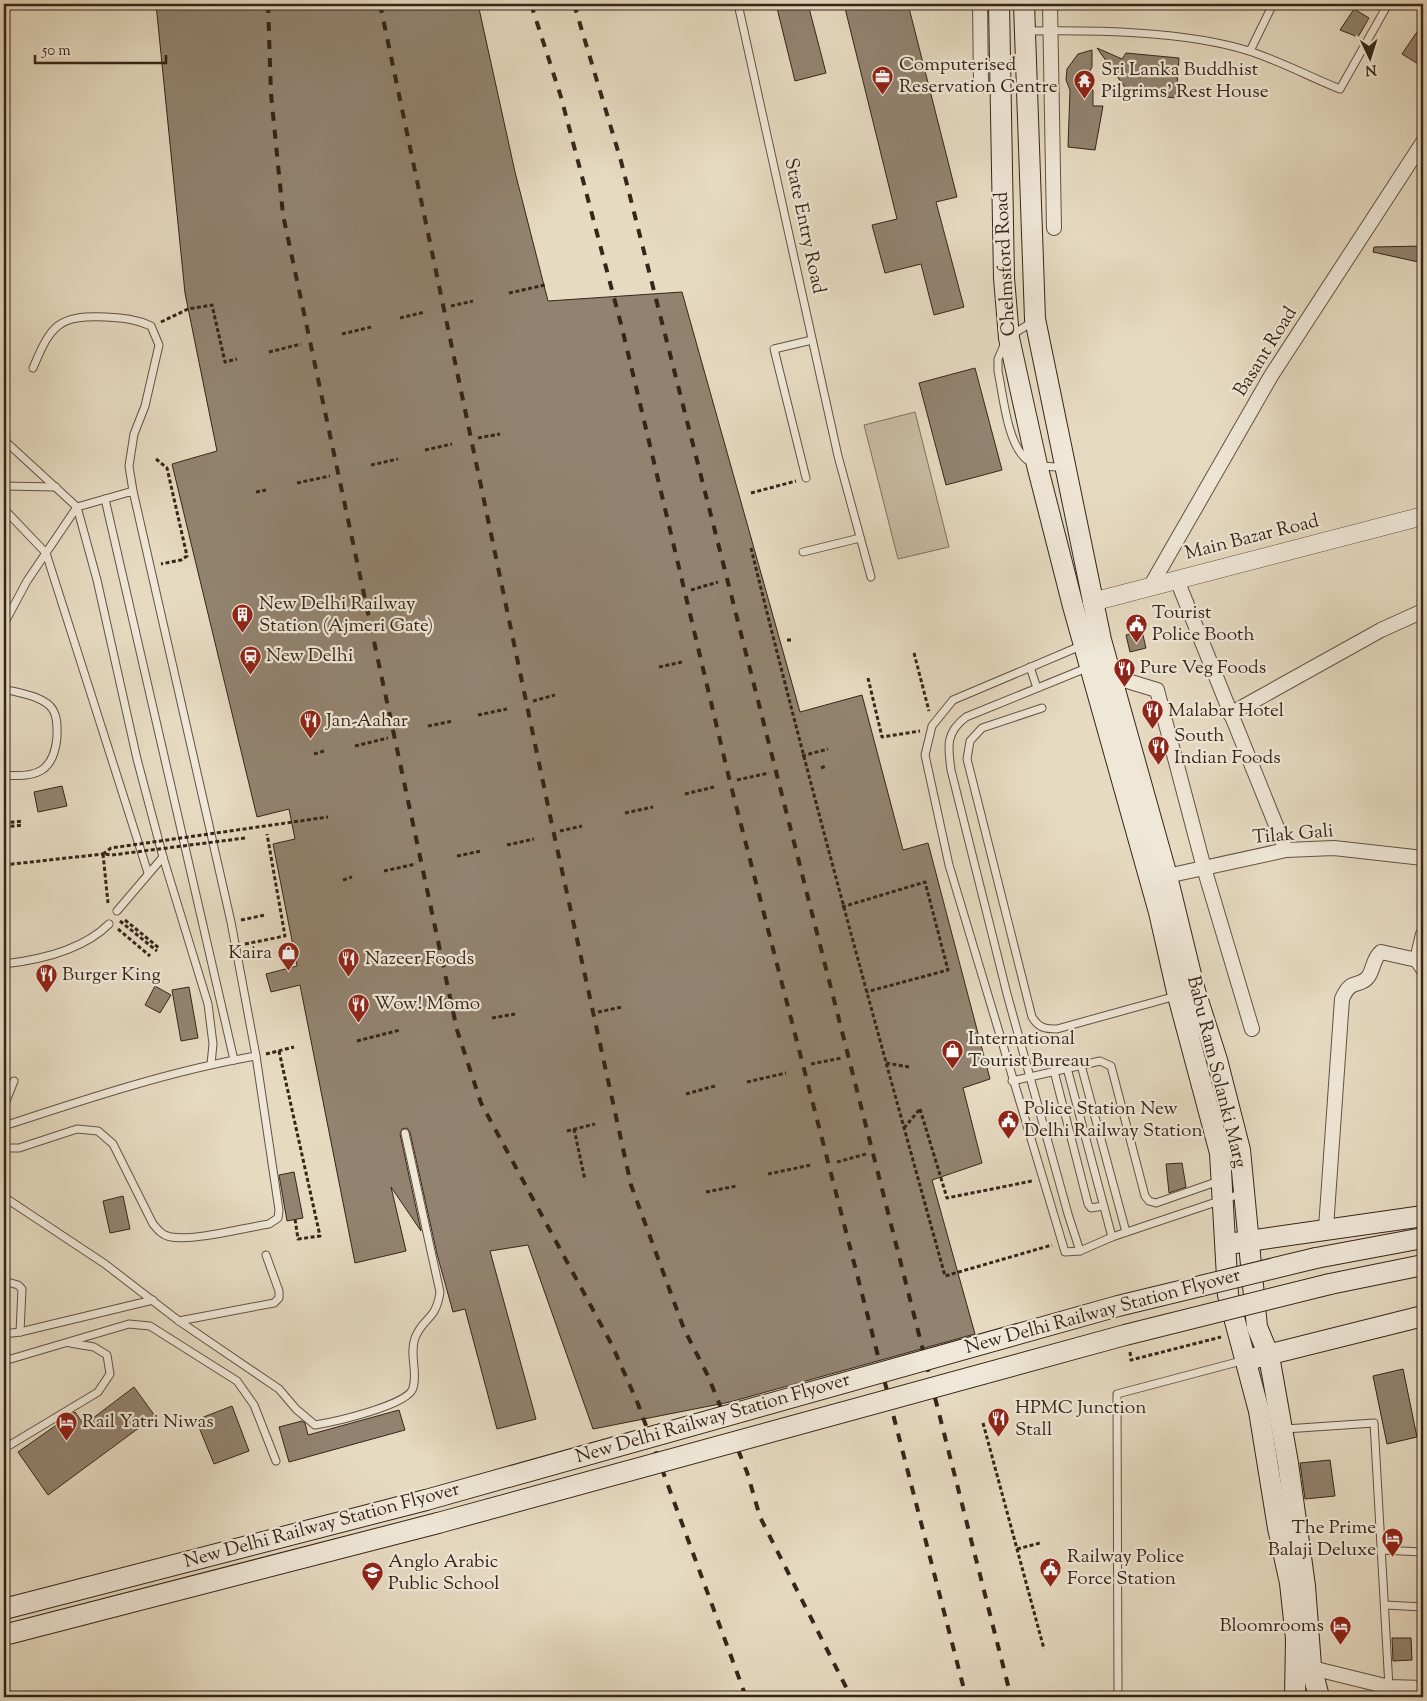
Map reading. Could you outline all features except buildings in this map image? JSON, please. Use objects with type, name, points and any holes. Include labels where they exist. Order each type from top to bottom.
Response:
[{"type":"main road","name":"Chelmsford Road","points":[[1000,4],[1004,278],[1008,338],[1037,465],[1073,606]]},
{"type":"main road","name":"Chelmsford Road","points":[[1024,4],[1035,319],[1092,602]]},
{"type":"main road","name":"Babu Ram Solanki Marg","points":[[1092,602],[1092,642],[1089,667],[1159,912],[1178,996],[1220,1153],[1228,1295],[1259,1411],[1278,1528],[1290,1583],[1296,1639],[1303,1666],[1319,1697]]},
{"type":"main road","name":"Babu Ram Solanki Marg","points":[[1073,606],[1111,676],[1167,876],[1193,982],[1217,1060],[1240,1150],[1257,1327],[1269,1356],[1282,1430],[1304,1586],[1303,1666],[1295,1697]]},
{"type":"main road","points":[[1226,1245],[1326,1228],[1423,1216]]},
{"type":"main road","name":"New Delhi Railway Station Flyover","points":[[4,1609],[426,1500],[1118,1306],[1316,1258],[1423,1238]]},
{"type":"main road","name":"New Delhi Railway Station Flyover","points":[[4,1636],[438,1523],[1125,1335],[1330,1284],[1423,1265]]},
{"type":"main road","points":[[1245,1360],[1269,1356],[1423,1316]]},
{"type":"street","points":[[980,4],[981,86]]},
{"type":"street","points":[[1050,4],[1054,228]]},
{"type":"street","name":"Basant Road","points":[[1150,587],[1271,376],[1422,149]]},
{"type":"street","name":"Main Bazar Road","points":[[1092,602],[1423,516]]},
{"type":"street","points":[[1177,580],[1286,850]]},
{"type":"street","points":[[1230,714],[1381,630],[1423,611]]},
{"type":"street","points":[[1111,676],[1157,690],[1204,868],[1252,1029]]},
{"type":"street","name":"Tilak Gali","points":[[1167,876],[1286,850],[1334,848],[1423,858]]},
{"type":"street","points":[[1326,1228],[1342,999],[1347,988],[1352,984],[1364,981],[1376,956],[1381,952],[1420,964],[1423,934]]},
{"type":"street","points":[[1303,1666],[1389,1692],[1423,1688]]},
{"type":"lane","name":"State Entry Road","points":[[738,4],[838,456],[871,577]]},
{"type":"lane","points":[[1250,51],[1273,4]]},
{"type":"lane","points":[[1024,32],[1050,31],[1200,39],[1250,51],[1340,89],[1388,4]]},
{"type":"lane","points":[[4,1148],[19,1148],[77,1129],[98,1131],[113,1144],[153,1224],[160,1233],[170,1237],[185,1238],[268,1224],[278,1218],[279,1210],[256,1056],[236,946],[133,491],[129,466],[134,434],[145,406],[159,345],[151,326],[136,319],[82,316],[63,321],[45,339],[33,368]]},
{"type":"lane","points":[[1008,338],[1035,319]]},
{"type":"lane","points":[[806,478],[774,349],[812,340]]},
{"type":"lane","points":[[4,440],[77,507],[97,580],[137,759],[163,857],[208,1004],[213,1044],[211,1064]]},
{"type":"lane","points":[[1037,465],[1066,468]]},
{"type":"lane","points":[[4,486],[56,487]]},
{"type":"lane","points":[[4,624],[27,581],[77,507],[133,491]]},
{"type":"lane","points":[[106,499],[234,1060]]},
{"type":"lane","points":[[4,509],[46,553],[148,873]]},
{"type":"lane","points":[[803,552],[860,538]]},
{"type":"lane","points":[[1092,642],[953,700],[936,719],[927,740],[924,755],[949,865],[1012,1081],[1065,1252],[1080,1251],[1223,1190]]},
{"type":"lane","points":[[1030,667],[1037,688]]},
{"type":"lane","points":[[1080,1251],[1030,1077],[948,752],[952,730],[955,725],[966,717],[1089,667]]},
{"type":"lane","points":[[4,689],[40,700],[53,710],[57,724],[56,753],[51,763],[38,773],[22,776],[4,775]]},
{"type":"lane","points":[[1042,708],[982,728],[970,741],[967,759],[1032,1017],[1038,1026],[1057,1030],[1178,996]]},
{"type":"lane","points":[[119,916],[148,873],[163,857]]},
{"type":"lane","points":[[4,964],[64,950],[96,937],[112,925]]},
{"type":"lane","points":[[4,1126],[83,1100],[211,1064],[256,1056]]},
{"type":"lane","points":[[1012,1081],[1100,1061],[1111,1066],[1145,1196],[1149,1201],[1156,1203],[1223,1190],[1244,1192]]},
{"type":"lane","points":[[1081,1066],[1126,1232]]},
{"type":"lane","points":[[1067,1068],[1112,1237]]},
{"type":"lane","points":[[1054,1071],[1088,1204],[1091,1208],[1104,1206]]},
{"type":"lane","points":[[4,1106],[14,1081]]},
{"type":"lane","points":[[4,1197],[106,1264],[179,1321],[279,1388],[296,1410],[315,1425],[398,1402],[409,1396],[414,1387],[414,1340],[419,1329],[432,1317],[438,1307],[440,1292],[405,1133]]},
{"type":"lane","points":[[179,1321],[274,1303],[279,1298],[279,1291],[266,1255]]},
{"type":"lane","points":[[4,1281],[22,1289],[20,1332]]},
{"type":"lane","points":[[4,1334],[20,1332],[153,1300]]},
{"type":"lane","points":[[4,1361],[129,1324],[150,1326],[237,1381],[254,1405],[276,1461]]},
{"type":"lane","points":[[10,1445],[98,1392],[110,1374],[107,1355],[94,1348],[67,1342]]},
{"type":"lane","points":[[1118,1697],[1117,1394],[1245,1360]]},
{"type":"lane","points":[[1282,1430],[1374,1423],[1389,1692]]},
{"type":"lane","points":[[1381,1550],[1423,1552]]},
{"type":"lane","points":[[1385,1605],[1423,1607]]},
{"type":"path","points":[[509,292],[545,285]]},
{"type":"path","points":[[451,306],[473,301]]},
{"type":"path","points":[[151,326],[188,309],[212,305],[225,362],[237,359]]},
{"type":"path","points":[[400,318],[425,312]]},
{"type":"path","points":[[342,334],[371,327]]},
{"type":"path","points":[[269,352],[301,344]]},
{"type":"path","points":[[478,438],[500,434]]},
{"type":"path","points":[[425,450],[452,444]]},
{"type":"path","points":[[371,465],[398,459]]},
{"type":"path","points":[[156,460],[166,468],[187,556],[181,560]]},
{"type":"path","points":[[298,483],[330,476]]},
{"type":"path","points":[[751,492],[806,478]]},
{"type":"path","points":[[256,492],[266,490]]},
{"type":"path","points":[[751,548],[802,756],[842,907],[945,1276],[1062,1242]]},
{"type":"path","points":[[691,590],[718,582]]},
{"type":"path","points":[[914,653],[930,714]]},
{"type":"path","points":[[659,667],[682,662]]},
{"type":"path","points":[[868,678],[882,737],[922,731],[926,726]]},
{"type":"path","points":[[533,701],[555,695]]},
{"type":"path","points":[[478,715],[507,709]]},
{"type":"path","points":[[428,726],[453,720]]},
{"type":"path","points":[[356,746],[388,738]]},
{"type":"path","points":[[802,756],[828,749]]},
{"type":"path","points":[[314,754],[324,751]]},
{"type":"path","points":[[821,768],[826,766]]},
{"type":"path","points":[[737,780],[769,773]]},
{"type":"path","points":[[685,794],[714,786]]},
{"type":"path","points":[[625,813],[653,806]]},
{"type":"path","points":[[103,854],[111,848],[328,817]]},
{"type":"path","points":[[4,823],[23,823],[4,827]]},
{"type":"path","points":[[560,831],[582,826]]},
{"type":"path","points":[[236,946],[285,936],[267,834]]},
{"type":"path","points":[[4,865],[103,854],[112,855],[245,838]]},
{"type":"path","points":[[507,845],[534,839]]},
{"type":"path","points":[[457,856],[481,851]]},
{"type":"path","points":[[103,854],[108,908]]},
{"type":"path","points":[[384,871],[416,864]]},
{"type":"path","points":[[343,880],[352,877]]},
{"type":"path","points":[[842,907],[925,882],[948,970],[866,992]]},
{"type":"path","points":[[231,922],[265,915]]},
{"type":"path","points":[[119,916],[158,949]]},
{"type":"path","points":[[112,925],[150,956]]},
{"type":"path","points":[[598,1012],[622,1008]]},
{"type":"path","points":[[492,1018],[514,1014]]},
{"type":"path","points":[[357,1042],[400,1030]]},
{"type":"path","points":[[256,1056],[294,1047]]},
{"type":"path","points":[[279,1051],[320,1236],[298,1239],[295,1219]]},
{"type":"path","points":[[812,1064],[842,1058]]},
{"type":"path","points":[[886,1063],[909,1067]]},
{"type":"path","points":[[747,1082],[786,1073]]},
{"type":"path","points":[[686,1094],[715,1086]]},
{"type":"path","points":[[904,1128],[920,1109],[947,1198],[1042,1179]]},
{"type":"path","points":[[568,1131],[595,1124]]},
{"type":"path","points":[[574,1129],[585,1180]]},
{"type":"path","points":[[836,1162],[866,1154]]},
{"type":"path","points":[[768,1174],[810,1165]]},
{"type":"path","points":[[706,1192],[737,1186]]},
{"type":"path","points":[[1125,1335],[1132,1360],[1210,1339]]},
{"type":"path","points":[[983,1423],[1044,1649]]},
{"type":"path","points":[[1017,1549],[1040,1543]]},
{"type":"shaded area","points":[[915,412],[949,547],[898,559],[864,425]]},
{"type":"railway","points":[[268,4],[271,94],[283,215],[457,1030],[481,1103],[612,1345],[638,1404],[746,1697]]},
{"type":"railway","points":[[380,4],[552,825],[631,1185],[684,1329],[708,1376],[747,1472],[760,1517],[851,1697]]},
{"type":"railway","points":[[531,4],[561,97],[622,328],[730,782],[966,1697]]},
{"type":"railway","points":[[574,4],[621,161],[1011,1697]]},
{"type":"place","name":"Computerised Reservation Centre","points":[[883,95]]},
{"type":"place","name":"Sri Lanka Buddhist Pilgrims' Rest House","points":[[1085,100]]},
{"type":"place","name":"New Delhi Railway Station (Ajmeri Gate)","points":[[243,634]]},
{"type":"place","name":"Tourist Police Booth","points":[[1136,643]]},
{"type":"place","name":"New Delhi","points":[[250,675]]},
{"type":"place","name":"Pure Veg Foods","points":[[1124,687]]},
{"type":"place","name":"Malabar Hotel","points":[[1152,730]]},
{"type":"place","name":"Jan-Aahar","points":[[310,740]]},
{"type":"place","name":"South Indian Foods","points":[[1158,766]]},
{"type":"place","name":"Kaira","points":[[288,972]]},
{"type":"place","name":"Nazeer Foods","points":[[349,978]]},
{"type":"place","name":"Burger King","points":[[46,994]]},
{"type":"place","name":"Wow! Momo","points":[[358,1023]]},
{"type":"place","name":"International Tourist Bureau","points":[[952,1069]]},
{"type":"place","name":"Police Station New Delhi Railway Station","points":[[1008,1139]]},
{"type":"place","name":"HPMC Junction Stall","points":[[999,1438]]},
{"type":"place","name":"Rail Yatri Niwas","points":[[66,1441]]},
{"type":"place","name":"The Prime Balaji Deluxe","points":[[1392,1558]]},
{"type":"place","name":"Railway Police Force Station","points":[[1051,1587]]},
{"type":"place","name":"Anglo Arabic Public School","points":[[372,1592]]},
{"type":"place","name":"Bloomrooms","points":[[1340,1645]]}]
